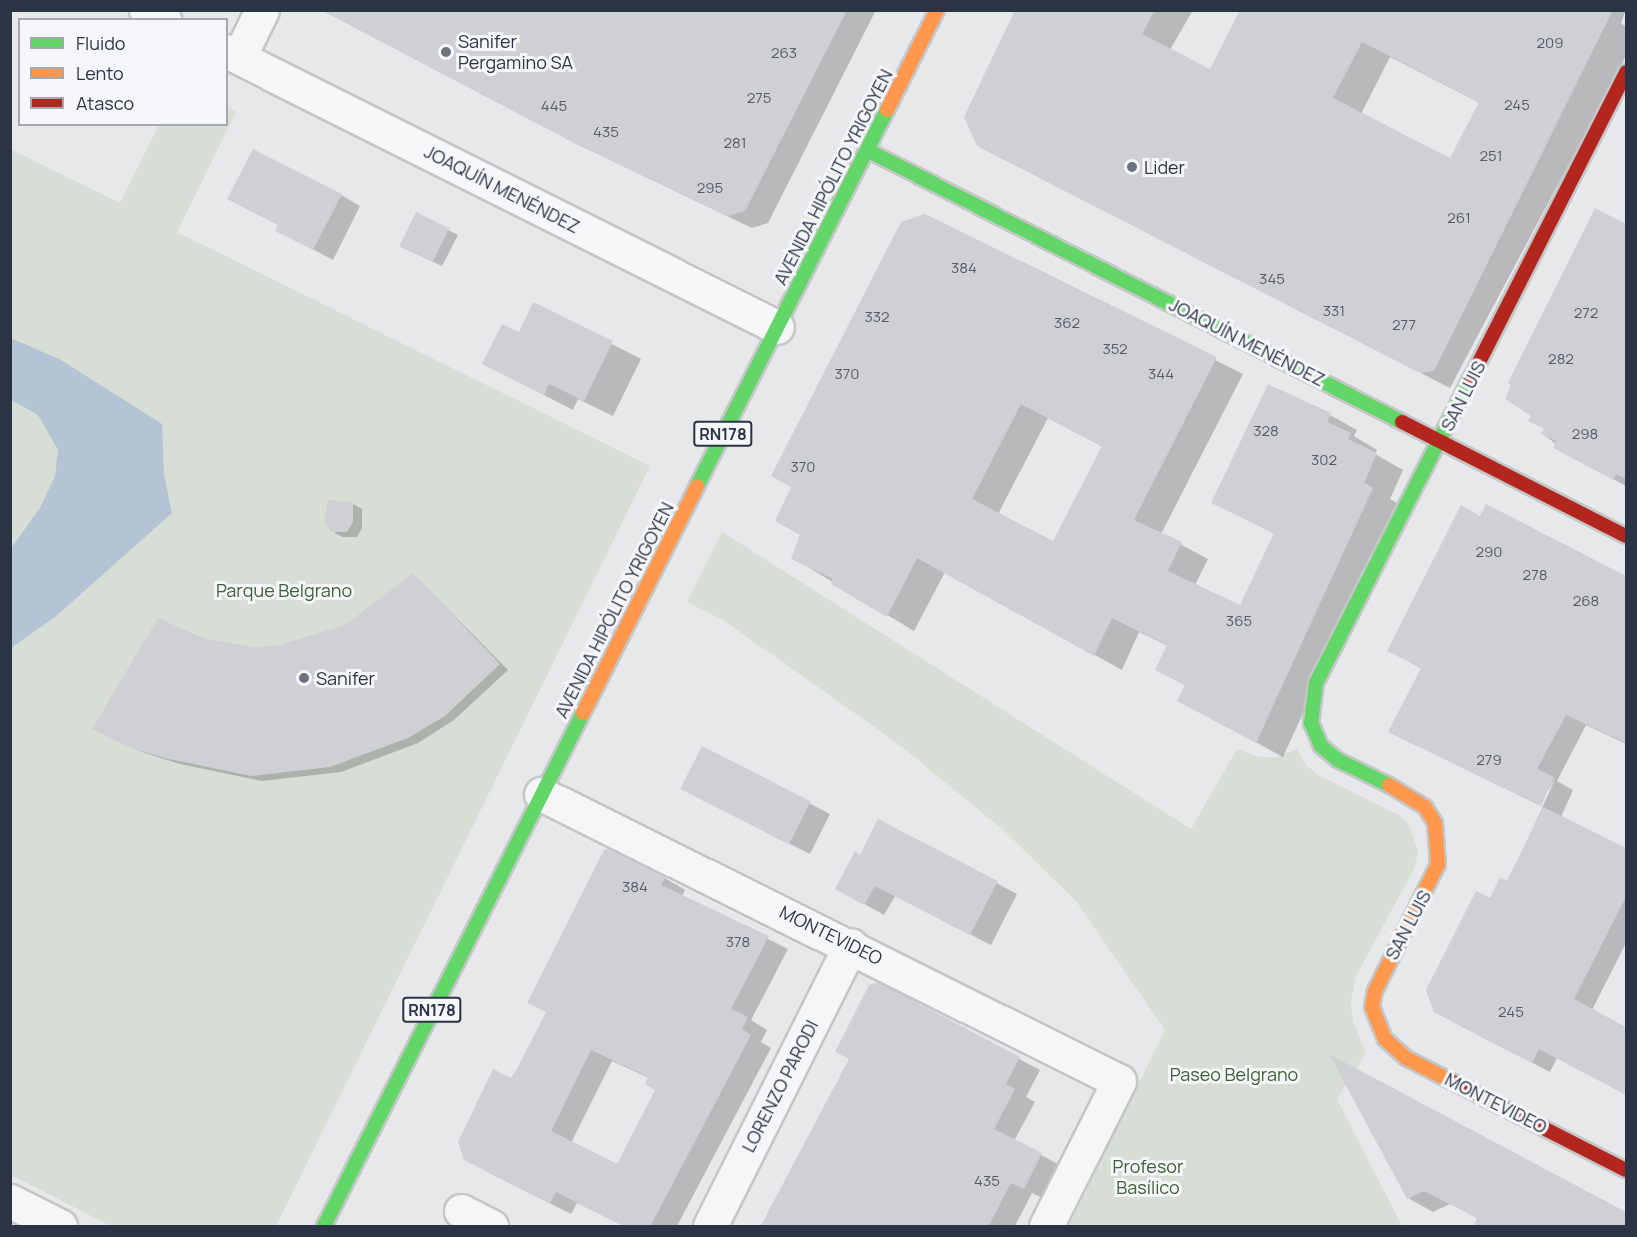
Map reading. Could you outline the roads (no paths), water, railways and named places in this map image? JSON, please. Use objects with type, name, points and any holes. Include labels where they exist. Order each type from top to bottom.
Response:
[{"type":"street","points":[[146,10],[160,18]]},
{"type":"street","points":[[233,54],[262,10]]},
{"type":"street","name":"AVENIDA HIPÓLITO YRIGOYEN","points":[[324,1227],[937,10]]},
{"type":"street","name":"JOAQUÍN MENÉNDEZ","points":[[233,54],[777,327]]},
{"type":"street","name":"SAN LUIS","points":[[1376,1025],[1372,1007],[1381,976],[1438,864],[1435,824],[1425,807],[1408,794],[1338,760],[1321,746],[1311,723],[1316,684],[1626,72]]},
{"type":"street","name":"JOAQUÍN MENÉNDEZ","points":[[867,150],[1626,536]]},
{"type":"street","name":"MONTEVIDEO","points":[[541,794],[850,945],[1119,1082],[1046,1227]]},
{"type":"street","name":"LORENZO PARODI","points":[[710,1227],[850,945]]},
{"type":"street","name":"MONTEVIDEO","points":[[1376,1025],[1384,1039],[1406,1058],[1626,1170]]},
{"type":"street","points":[[10,1201],[60,1227]]},
{"type":"street","points":[[461,1211],[491,1227]]},
{"type":"water","points":[[11,338],[61,360],[162,424],[164,474],[172,513],[55,617],[11,648],[11,548],[40,508],[55,476],[58,450],[38,415],[11,400]]},
{"type":"place","name":"Sanifer Pergamino SA","points":[[446,52]]},
{"type":"place","name":"Lider","points":[[1132,167]]},
{"type":"place","name":"Sanifer","points":[[304,678]]},
{"type":"park label","name":"Parque Belgrano","points":[[284,590]]},
{"type":"park label","name":"Paseo Belgrano","points":[[1234,1074]]},
{"type":"park label","name":"Profesor Basílico","points":[[1148,1177]]}]
